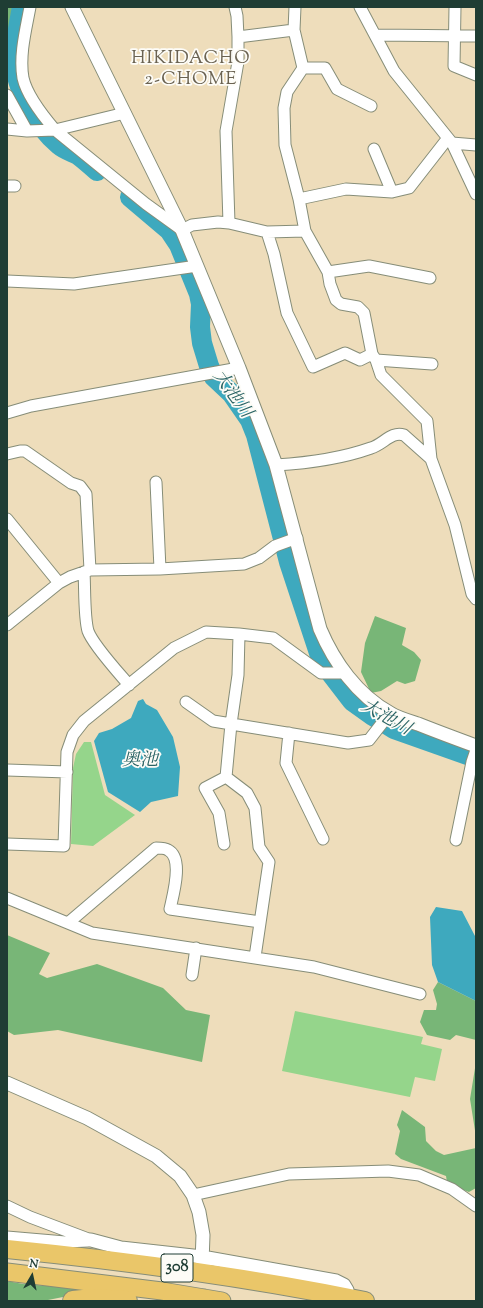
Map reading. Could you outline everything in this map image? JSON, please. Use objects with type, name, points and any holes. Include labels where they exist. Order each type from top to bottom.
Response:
[{"type":"highway","name":"308","points":[[7,1249],[166,1266],[365,1301]]},
{"type":"highway","name":"308","points":[[7,1259],[73,1264],[164,1276],[250,1289],[309,1301]]},
{"type":"highway","points":[[72,1301],[93,1299],[128,1301]]},
{"type":"main road","points":[[7,1272],[162,1291],[222,1301]]},
{"type":"street","points":[[30,7],[22,63],[23,78],[32,98],[43,116],[55,130],[146,204],[182,230]]},
{"type":"street","points":[[72,7],[182,230],[240,368],[276,465],[293,540],[320,629],[341,673],[365,695],[390,714],[476,746]]},
{"type":"street","points":[[229,223],[226,131],[238,62],[237,16],[235,7]]},
{"type":"street","points":[[295,7],[294,30],[303,68],[287,92],[284,108],[285,145],[305,231],[328,272],[330,284],[338,303],[358,308],[364,313],[374,357],[381,375],[427,421],[432,459],[455,525],[472,594],[476,599]]},
{"type":"street","points":[[360,7],[394,70],[450,140],[476,194]]},
{"type":"street","points":[[455,7],[454,66],[476,75]]},
{"type":"street","points":[[238,37],[294,30]]},
{"type":"street","points":[[375,35],[476,36]]},
{"type":"street","points":[[303,68],[325,68],[337,89],[371,106]]},
{"type":"street","points":[[7,95],[32,131]]},
{"type":"street","points":[[7,129],[32,131],[55,130],[125,113]]},
{"type":"street","points":[[450,140],[476,145]]},
{"type":"street","points":[[299,200],[346,189],[392,192],[408,188],[450,140]]},
{"type":"street","points":[[374,149],[392,192]]},
{"type":"street","points":[[182,230],[192,225],[218,222],[229,223],[267,232],[305,231]]},
{"type":"street","points":[[267,232],[274,254],[287,313],[312,367],[345,353],[360,360],[374,357],[432,364]]},
{"type":"street","points":[[7,281],[74,284],[197,266]]},
{"type":"street","points":[[328,272],[368,266],[430,278]]},
{"type":"street","points":[[7,413],[31,406],[240,368]]},
{"type":"street","points":[[276,465],[310,463],[360,452],[377,446],[394,434],[400,433],[432,459]]},
{"type":"street","points":[[7,454],[25,451],[72,483],[80,486],[86,494],[86,622],[88,631],[129,685]]},
{"type":"street","points":[[156,482],[160,569]]},
{"type":"street","points":[[7,519],[59,583]]},
{"type":"street","points":[[8,622],[59,583],[87,571],[160,569],[244,564],[259,558],[275,546],[293,540]]},
{"type":"street","points":[[7,844],[64,846],[67,752],[73,734],[84,721],[174,648],[206,632],[273,638],[321,673],[341,673]]},
{"type":"street","points":[[226,777],[231,724],[238,675],[239,634]]},
{"type":"street","points":[[186,702],[213,721],[348,744],[369,740],[390,714]]},
{"type":"street","points":[[289,733],[286,763],[323,840]]},
{"type":"street","points":[[456,840],[472,762],[476,750]]},
{"type":"street","points":[[7,770],[67,772]]},
{"type":"street","points":[[224,844],[219,813],[205,788],[226,777]]},
{"type":"street","points":[[226,777],[247,793],[255,808],[259,847],[269,862],[255,957]]},
{"type":"street","points":[[68,923],[156,848],[168,850],[175,858],[177,870],[170,909],[260,922]]},
{"type":"street","points":[[7,898],[92,933],[314,966],[420,994]]},
{"type":"street","points":[[192,975],[196,948]]},
{"type":"street","points":[[7,1083],[87,1118],[156,1156],[180,1176],[193,1195],[199,1212],[202,1234],[202,1260]]},
{"type":"street","points":[[193,1195],[289,1174],[388,1171],[419,1175],[452,1189],[476,1206]]},
{"type":"street","points":[[7,1206],[30,1217],[91,1240],[121,1248],[336,1281],[344,1284],[348,1290],[347,1297]]},
{"type":"street","points":[[7,1237],[65,1242],[91,1240]]},
{"type":"green space","points":[[7,7],[16,7],[9,63],[7,62]]},
{"type":"green space","points":[[375,616],[406,628],[402,645],[414,652],[421,660],[415,681],[405,684],[397,681],[381,691],[371,693],[361,672],[365,643]]},
{"type":"green space","points":[[84,742],[91,742],[105,795],[135,815],[93,846],[71,844],[73,768],[76,754]]},
{"type":"green space","points":[[7,935],[50,953],[39,974],[47,978],[97,964],[163,988],[186,1010],[210,1015],[202,1062],[58,1030],[14,1035],[7,1031]]},
{"type":"green space","points":[[438,982],[476,1001],[476,1040],[456,1035],[450,1040],[427,1035],[420,1022],[424,1010],[436,1010],[437,1004],[433,990]]},
{"type":"green space","points":[[295,1011],[423,1037],[421,1044],[442,1049],[435,1081],[415,1077],[410,1097],[282,1071]]},
{"type":"green space","points":[[476,1062],[476,1137],[470,1099]]},
{"type":"green space","points":[[402,1110],[425,1127],[426,1141],[436,1151],[444,1155],[476,1148],[476,1188],[469,1192],[458,1188],[447,1182],[446,1176],[401,1159],[395,1154],[400,1131],[397,1125]]},
{"type":"green space","points":[[7,1281],[23,1284],[74,1288],[83,1293],[43,1301],[7,1301]]},
{"type":"water","name":"奥池","points":[[143,699],[146,704],[157,710],[173,737],[180,767],[178,796],[151,802],[140,812],[108,792],[94,741],[99,733],[112,729],[131,718],[138,701]]},
{"type":"water","points":[[436,907],[462,911],[475,936],[476,1001],[438,982],[432,965],[430,917]]},
{"type":"waterway","name":"大池川","points":[[22,7],[16,39],[15,58],[18,81],[28,106],[43,128],[61,147],[78,155],[97,171]]},
{"type":"waterway","name":"大池川","points":[[130,197],[169,230],[179,245],[199,294],[201,304],[200,327],[202,343],[209,366],[214,377],[232,394],[250,420],[256,435],[289,562],[322,662],[352,701],[373,716],[394,729],[476,758]]},
{"type":"tunnel","points":[[199,1301],[201,1265]]},
{"type":"district","name":"HIKIDACHO 2-CHOME","points":[[191,70]]}]
